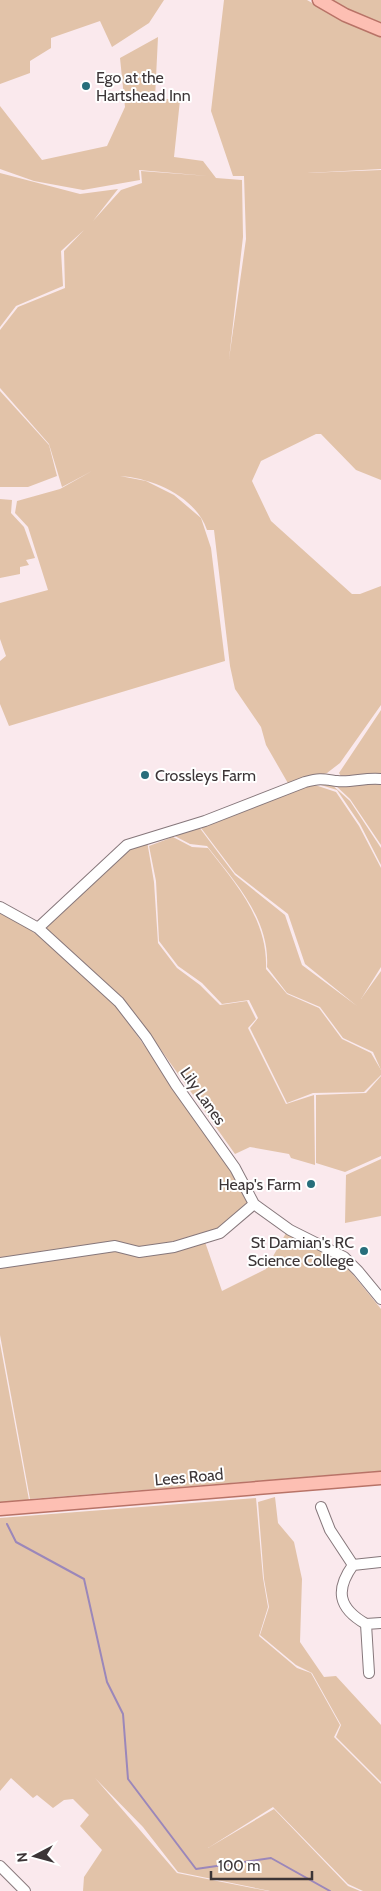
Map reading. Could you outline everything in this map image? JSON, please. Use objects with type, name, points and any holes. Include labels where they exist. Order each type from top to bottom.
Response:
[{"type":"main road","points":[[319,0],[345,15],[381,30]]},
{"type":"main road","name":"Lees Road","points":[[0,1509],[381,1478]]},
{"type":"street","points":[[38,928],[127,845],[205,821],[311,780],[381,779]]},
{"type":"street","name":"Lily Lanes","points":[[0,907],[38,928],[119,1002],[146,1037],[176,1085],[235,1168],[254,1204],[290,1230],[344,1257],[358,1270],[381,1299]]},
{"type":"street","points":[[0,1263],[115,1246],[139,1252],[174,1246],[220,1233],[254,1204]]},
{"type":"street","points":[[321,1506],[330,1530],[353,1565]]},
{"type":"street","points":[[381,1562],[353,1565],[344,1578],[341,1591],[344,1605],[353,1617],[366,1624],[381,1623]]},
{"type":"street","points":[[366,1624],[369,1673]]},
{"type":"street","points":[[0,1866],[25,1891]]},
{"type":"shaded area","points":[[0,0],[164,0],[149,23],[112,47],[100,21],[51,38],[51,48],[30,61],[30,73],[0,84]]},
{"type":"shaded area","points":[[224,0],[307,0],[326,11],[381,36],[381,169],[307,173],[381,170],[381,480],[356,470],[321,434],[316,434],[261,461],[252,481],[271,521],[352,594],[360,594],[381,586],[381,705],[340,763],[327,773],[289,785],[266,745],[261,727],[235,689],[230,666],[214,530],[207,530],[201,518],[211,548],[225,661],[9,726],[0,704],[0,661],[6,656],[0,639],[0,603],[48,590],[28,527],[15,513],[17,501],[60,489],[92,471],[62,487],[49,444],[0,388],[0,330],[18,307],[65,288],[64,251],[84,230],[61,251],[63,286],[16,306],[0,327],[0,173],[80,194],[118,189],[93,221],[121,190],[142,183],[141,171],[208,176],[139,170],[140,180],[83,190],[34,181],[0,169],[0,106],[42,160],[107,146],[125,107],[120,58],[158,37],[155,98],[180,100],[174,157],[203,161],[216,178],[242,180],[243,237],[229,359],[246,239],[244,176],[233,176],[211,111]],"holes":[[[146,481],[172,491],[193,508],[201,518],[174,495]]]},
{"type":"shaded area","points":[[327,0],[381,0],[381,27]]},
{"type":"shaded area","points":[[0,391],[49,445],[57,476],[28,487],[0,487]]},
{"type":"shaded area","points":[[0,499],[12,500],[11,513],[24,527],[35,558],[26,560],[29,565],[20,567],[20,574],[0,578]]},
{"type":"shaded area","points":[[381,710],[381,775],[342,778],[339,773]]},
{"type":"shaded area","points":[[381,781],[381,845],[350,799],[334,784]]},
{"type":"shaded area","points":[[311,782],[330,783],[350,801],[381,848],[381,865],[360,824],[337,790]]},
{"type":"shaded area","points":[[309,783],[336,792],[359,826],[381,868],[381,967],[361,999],[381,971],[381,1070],[373,1052],[343,1038],[320,1007],[287,993],[267,967],[263,933],[257,917],[239,887],[207,846],[190,844],[171,834],[199,827],[235,875],[285,915],[302,965],[357,1006],[305,964],[288,914],[235,873],[201,828]]},
{"type":"shaded area","points":[[173,837],[192,847],[208,848],[239,889],[256,919],[262,934],[266,969],[287,994],[319,1008],[342,1039],[371,1053],[381,1070],[381,1075],[364,1092],[313,1093],[287,1103],[250,1028],[258,1018],[249,1000],[222,1004],[202,983],[178,966],[159,941],[156,881],[149,846]]},
{"type":"shaded area","points":[[147,841],[154,882],[158,943],[177,968],[200,985],[220,1005],[247,1001],[256,1019],[248,1028],[286,1104],[314,1095],[315,1165],[291,1158],[289,1154],[250,1147],[235,1154],[139,1019],[46,930],[46,926],[126,850]]},
{"type":"shaded area","points":[[0,913],[24,925],[90,975],[118,1009],[222,1153],[249,1201],[223,1225],[213,1231],[140,1250],[115,1243],[0,1260]]},
{"type":"shaded area","points":[[381,1076],[381,1156],[345,1172],[316,1163],[316,1095],[366,1093]]},
{"type":"shaded area","points":[[381,1159],[381,1216],[345,1223],[346,1175]]},
{"type":"shaded area","points":[[286,1233],[342,1261],[381,1309],[381,1471],[30,1499],[0,1335],[0,1265],[89,1253],[205,1242],[222,1291],[266,1269]]},
{"type":"shaded area","points":[[0,1343],[29,1500],[0,1503]]},
{"type":"shaded area","points":[[275,1497],[278,1523],[294,1542],[302,1579],[300,1642],[324,1677],[336,1676],[381,1725],[381,1782],[336,1737],[341,1725],[312,1673],[296,1665],[260,1635],[269,1607],[264,1579],[258,1502]]},
{"type":"shaded area","points":[[256,1498],[263,1578],[268,1607],[259,1636],[297,1668],[311,1673],[340,1725],[334,1737],[381,1784],[381,1891],[363,1891],[348,1884],[273,1807],[208,1848],[274,1809],[348,1886],[360,1891],[270,1891],[178,1872],[143,1827],[95,1778],[177,1873],[268,1891],[83,1891],[84,1877],[102,1850],[80,1826],[89,1815],[73,1799],[64,1800],[53,1808],[37,1795],[33,1798],[11,1778],[0,1791],[0,1518]]},
{"type":"waterway","points":[[7,1524],[16,1542],[84,1579],[107,1682],[123,1714],[128,1779],[196,1869],[271,1858],[330,1891]]},
{"type":"place","name":"Ego at the Hartshead Inn","points":[[86,86]]},
{"type":"place","name":"Crossleys Farm","points":[[145,775]]},
{"type":"place","name":"Heap's Farm","points":[[311,1184]]},
{"type":"place","name":"St Damian's RC Science College","points":[[364,1251]]}]
